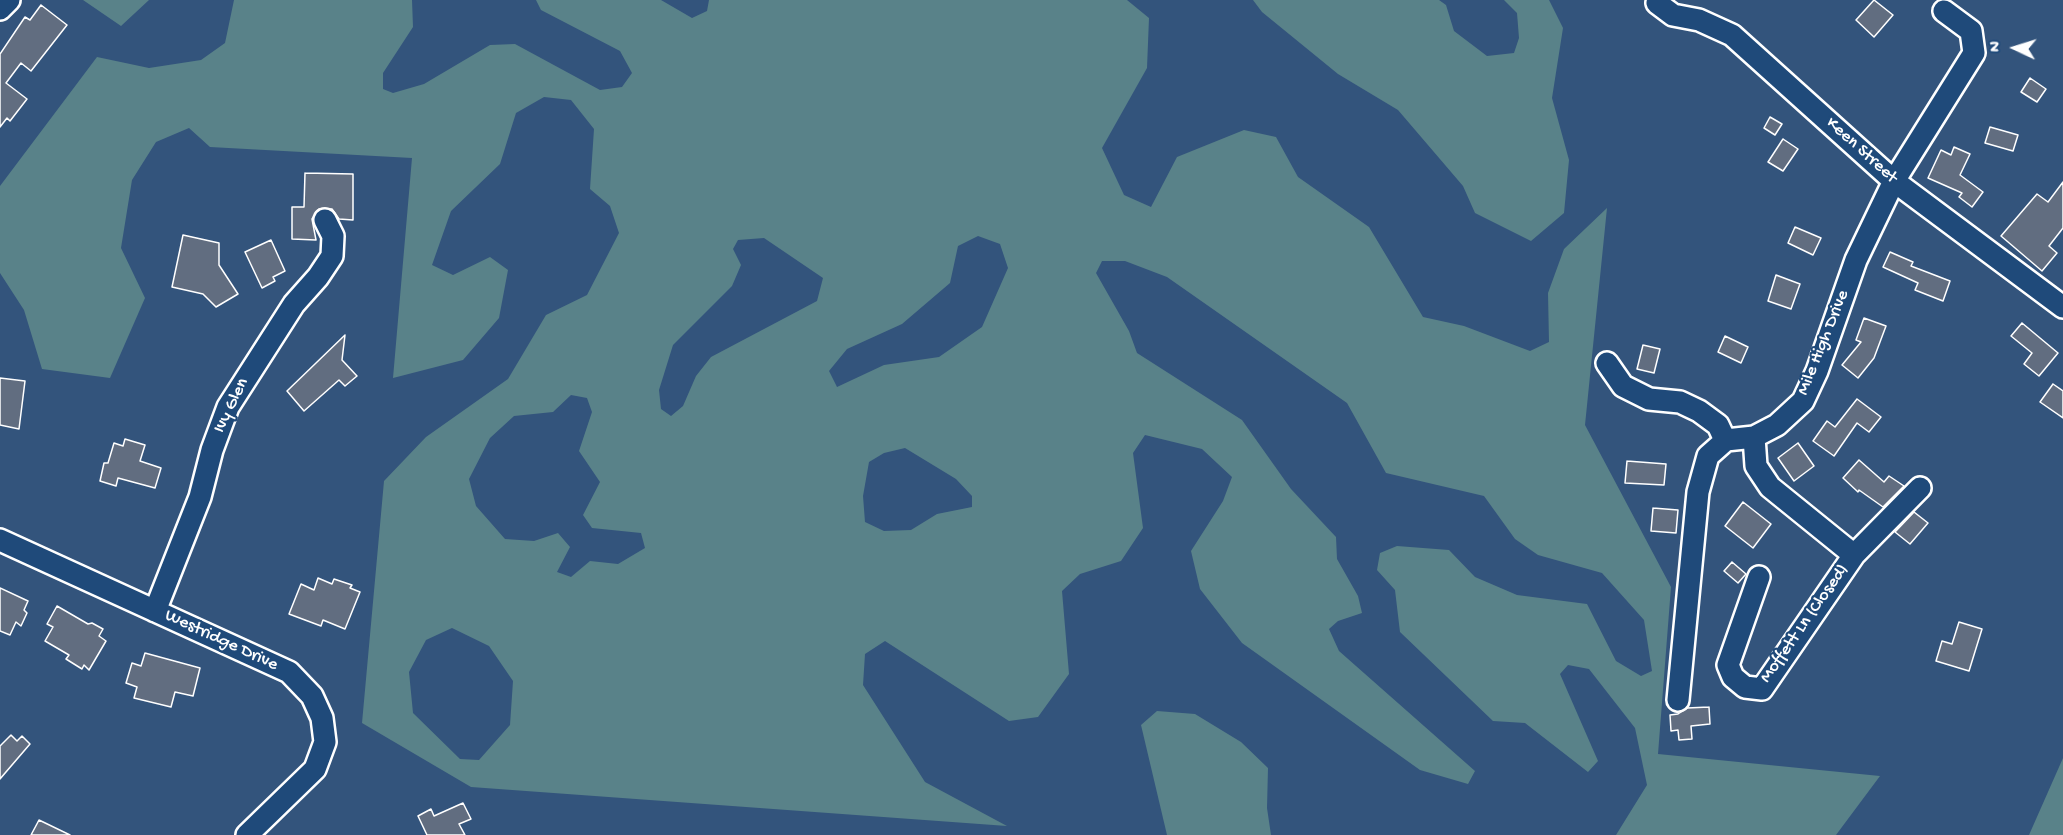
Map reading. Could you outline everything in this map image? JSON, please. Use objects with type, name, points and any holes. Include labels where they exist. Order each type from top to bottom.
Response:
[{"type":"street","points":[[0,9],[9,0]]},
{"type":"street","name":"Keen Street","points":[[1657,3],[1673,15],[1699,20],[1732,35],[1894,181],[2063,307]]},
{"type":"street","name":"Mile High Drive","points":[[1725,440],[1754,437],[1777,425],[1803,401],[1817,371],[1856,260],[1894,181],[1974,52],[1971,31],[1944,10]]},
{"type":"street","name":"Ivy Glen","points":[[155,611],[200,497],[212,450],[228,407],[294,304],[318,277],[332,256],[333,236],[325,220]]},
{"type":"street","points":[[1607,363],[1623,386],[1649,399],[1680,402],[1700,411],[1718,425],[1725,440],[1708,456],[1698,492],[1678,700]]},
{"type":"street","points":[[1754,437],[1756,466],[1770,487],[1854,555]]},
{"type":"street","name":"Moffett Ln (Closed)","points":[[1759,577],[1728,665],[1733,677],[1745,687],[1762,689],[1854,555],[1920,488]]},
{"type":"street","name":"Westridge Drive","points":[[0,540],[289,672],[312,696],[322,718],[325,742],[315,769],[248,835]]},
{"type":"green space","points":[[83,0],[149,0],[121,26]]},
{"type":"green space","points":[[234,0],[412,0],[413,27],[383,73],[383,89],[393,93],[424,84],[490,45],[515,44],[600,90],[622,87],[632,73],[620,51],[541,10],[536,0],[661,0],[692,18],[707,11],[709,0],[1127,0],[1149,18],[1147,68],[1102,148],[1124,195],[1151,207],[1177,157],[1244,130],[1276,137],[1298,177],[1369,227],[1423,317],[1464,326],[1530,351],[1549,342],[1548,293],[1564,249],[1607,208],[1585,425],[1671,587],[1658,754],[1880,776],[1836,835],[1616,835],[1647,785],[1635,728],[1589,669],[1568,665],[1560,674],[1598,761],[1588,772],[1525,723],[1493,721],[1400,632],[1395,590],[1377,570],[1380,553],[1397,546],[1449,550],[1475,577],[1517,595],[1587,604],[1616,661],[1641,676],[1652,671],[1644,620],[1602,573],[1538,555],[1515,539],[1484,496],[1386,473],[1347,403],[1167,277],[1125,261],[1102,261],[1096,273],[1129,331],[1137,353],[1242,420],[1291,489],[1336,537],[1337,559],[1358,596],[1362,613],[1338,621],[1329,629],[1339,651],[1475,771],[1468,784],[1420,770],[1242,643],[1200,589],[1191,551],[1223,501],[1232,477],[1202,449],[1145,435],[1133,453],[1143,528],[1121,561],[1080,574],[1062,591],[1069,674],[1038,717],[1009,721],[885,641],[865,654],[863,685],[925,782],[1007,826],[471,787],[362,723],[384,481],[426,437],[508,379],[546,315],[587,295],[619,233],[610,206],[590,189],[594,129],[571,100],[544,97],[516,113],[500,164],[451,211],[432,265],[453,275],[490,257],[508,270],[499,318],[463,360],[393,378],[412,158],[210,147],[189,128],[156,142],[132,180],[121,248],[145,298],[110,378],[42,369],[24,310],[0,273],[0,186],[97,57],[149,68],[201,60],[225,43]],"holes":[[[978,236],[1000,244],[1008,268],[982,327],[939,357],[884,365],[837,387],[829,371],[847,349],[902,324],[950,283],[958,246]],[[764,238],[823,278],[817,301],[711,357],[696,376],[683,406],[671,416],[661,409],[659,390],[673,345],[732,286],[741,265],[733,249],[738,240]],[[571,395],[587,398],[592,412],[579,451],[600,482],[583,515],[592,528],[641,533],[645,548],[618,564],[590,561],[571,577],[557,572],[570,547],[558,533],[534,541],[505,539],[476,506],[469,479],[490,438],[514,416],[553,412]],[[905,448],[956,479],[972,496],[972,507],[937,514],[911,530],[884,531],[865,522],[863,496],[869,462],[884,453]],[[452,628],[489,646],[513,681],[510,725],[479,760],[460,759],[413,713],[409,672],[426,640]]]},
{"type":"green space","points":[[1253,0],[1439,0],[1446,5],[1454,31],[1487,56],[1514,53],[1519,38],[1517,13],[1504,0],[1549,0],[1563,28],[1552,98],[1569,160],[1564,213],[1531,241],[1475,213],[1463,186],[1398,110],[1338,74],[1262,12]]},
{"type":"green space","points":[[1157,711],[1195,714],[1241,742],[1268,768],[1267,808],[1271,835],[1167,835],[1141,725]]},
{"type":"green space","points":[[2063,758],[2063,835],[2029,835]]},
{"type":"building","points":[[1874,0],[1893,15],[1874,37],[1856,20]]},
{"type":"building","points":[[41,5],[67,25],[31,71],[21,63],[6,83],[27,99],[10,121],[7,118],[0,127],[0,54],[25,17],[30,20]]},
{"type":"building","points":[[2030,78],[2046,89],[2037,102],[2021,92]]},
{"type":"building","points":[[1770,117],[1782,124],[1775,135],[1764,128]]},
{"type":"building","points":[[1990,127],[2018,135],[2013,151],[1985,143]]},
{"type":"building","points":[[1783,139],[1798,149],[1783,171],[1768,162]]},
{"type":"building","points":[[1954,147],[1970,154],[1960,175],[1983,192],[1972,207],[1959,197],[1962,193],[1928,178],[1941,150],[1951,155]]},
{"type":"building","points":[[305,173],[353,174],[353,220],[339,219],[332,209],[319,209],[312,219],[316,240],[292,239],[292,207],[304,207]]},
{"type":"building","points":[[2063,182],[2063,228],[2049,246],[2057,253],[2042,271],[2001,236],[2037,194],[2048,202]]},
{"type":"building","points":[[1795,227],[1821,238],[1813,255],[1788,243]]},
{"type":"building","points":[[183,235],[219,243],[219,265],[238,294],[216,307],[203,294],[172,287]]},
{"type":"building","points":[[271,240],[285,271],[273,277],[275,281],[262,288],[245,252]]},
{"type":"building","points":[[1890,252],[1913,262],[1911,266],[1950,281],[1943,301],[1915,290],[1918,283],[1883,267]]},
{"type":"building","points":[[1776,275],[1800,284],[1791,309],[1768,301]]},
{"type":"building","points":[[1864,318],[1886,326],[1874,358],[1858,378],[1842,365],[1861,342],[1856,340]]},
{"type":"building","points":[[2022,323],[2058,353],[2039,376],[2024,364],[2032,353],[2011,336]]},
{"type":"building","points":[[345,335],[342,360],[357,376],[345,386],[339,380],[304,411],[287,391]]},
{"type":"building","points":[[1725,336],[1748,347],[1741,363],[1718,352]]},
{"type":"building","points":[[1643,345],[1660,349],[1654,373],[1637,369]]},
{"type":"building","points":[[0,378],[25,381],[19,429],[0,425]]},
{"type":"building","points":[[2053,384],[2063,391],[2063,418],[2040,402]]},
{"type":"building","points":[[1857,399],[1881,417],[1869,432],[1857,423],[1834,456],[1813,441],[1827,421],[1835,427]]},
{"type":"building","points":[[125,439],[145,445],[140,461],[161,468],[155,488],[118,478],[116,486],[100,481],[104,463],[108,463],[114,443],[123,446]]},
{"type":"building","points":[[1798,443],[1814,466],[1794,481],[1778,458]]},
{"type":"building","points":[[1859,460],[1884,482],[1889,476],[1904,486],[1883,507],[1859,490],[1858,492],[1843,478]]},
{"type":"building","points":[[1627,461],[1666,464],[1664,485],[1625,483]]},
{"type":"building","points":[[1743,502],[1771,524],[1753,548],[1725,526]]},
{"type":"building","points":[[1653,508],[1678,510],[1676,533],[1651,531]]},
{"type":"building","points":[[1914,512],[1928,523],[1910,544],[1895,532]]},
{"type":"building","points":[[1732,562],[1746,574],[1738,583],[1724,571]]},
{"type":"building","points":[[318,578],[332,584],[334,579],[352,585],[350,588],[360,592],[345,629],[323,620],[321,626],[289,614],[301,584],[314,590]]},
{"type":"building","points":[[0,588],[28,601],[24,610],[27,613],[21,626],[16,622],[10,635],[0,631]]},
{"type":"building","points":[[57,606],[88,624],[92,623],[103,629],[99,636],[106,641],[89,670],[84,665],[82,669],[66,659],[69,655],[45,641],[53,627],[47,624]]},
{"type":"building","points":[[1959,622],[1982,629],[1969,671],[1936,661],[1942,641],[1952,644]]},
{"type":"building","points":[[145,653],[200,668],[193,696],[175,692],[171,707],[134,698],[137,687],[126,683],[132,663],[141,666]]},
{"type":"building","points":[[1709,707],[1710,724],[1691,726],[1692,739],[1679,740],[1678,730],[1671,731],[1670,715],[1678,714],[1687,708]]},
{"type":"building","points":[[11,735],[17,741],[22,736],[30,744],[0,779],[0,746]]},
{"type":"building","points":[[463,803],[471,819],[459,824],[465,835],[427,835],[418,816],[431,809],[434,816]]},
{"type":"building","points":[[39,820],[70,835],[31,835]]}]
